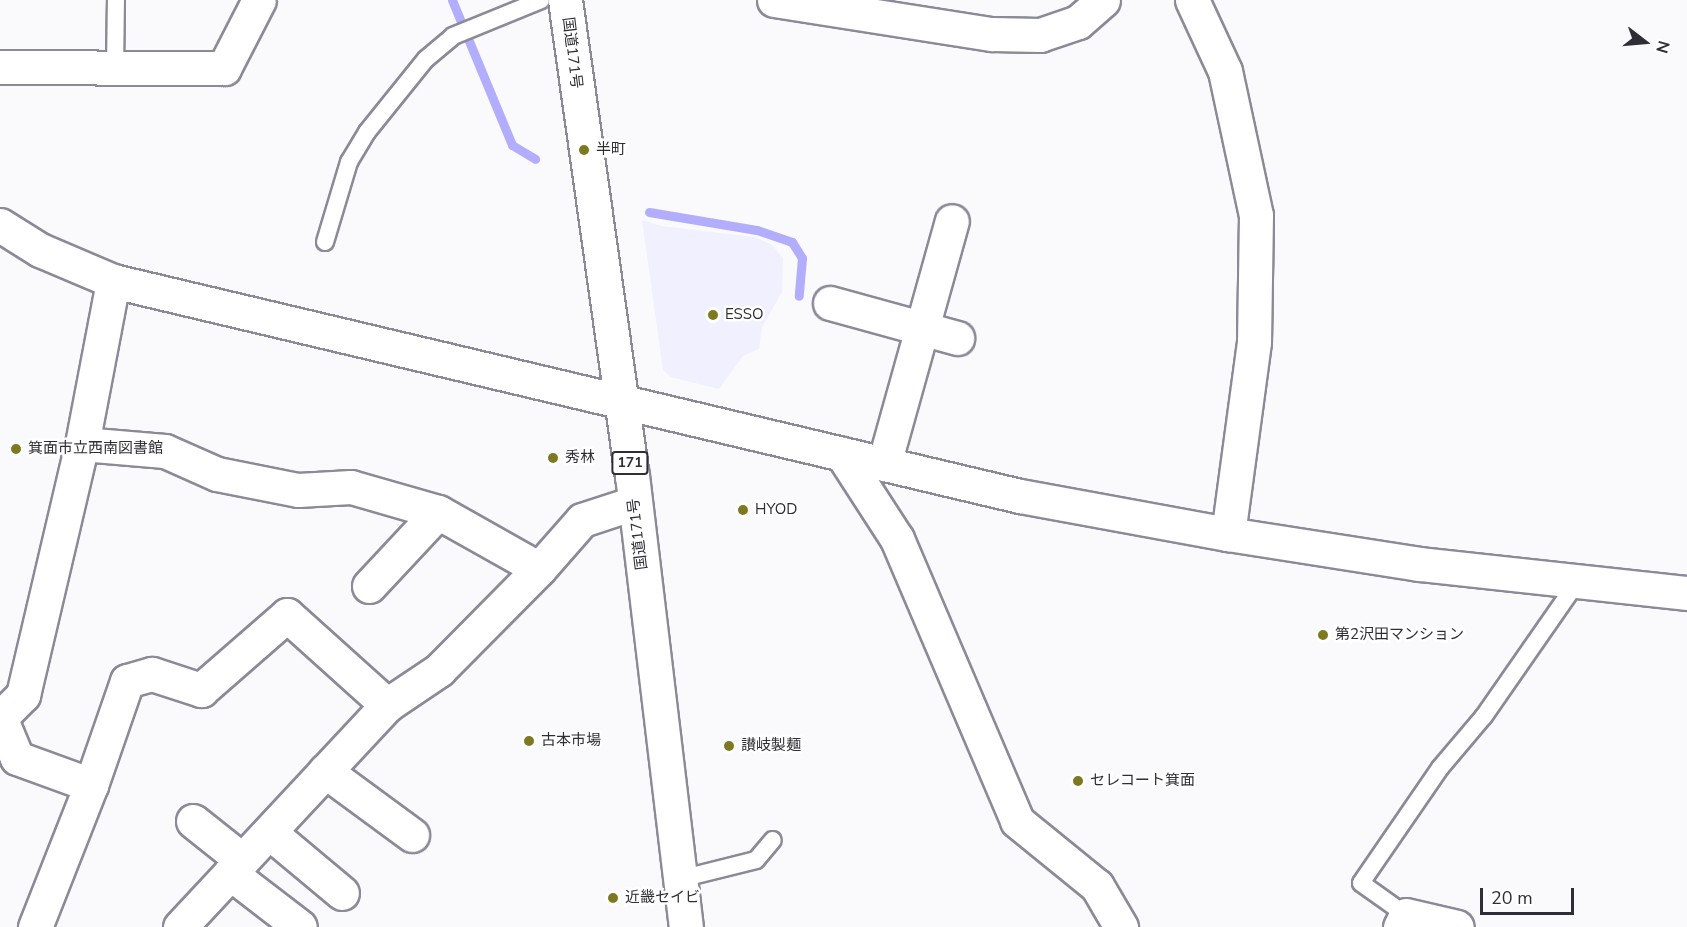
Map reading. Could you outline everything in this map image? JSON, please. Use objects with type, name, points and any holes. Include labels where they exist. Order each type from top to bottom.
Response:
[{"type":"main road","points":[[0,67],[224,68],[259,0]]},
{"type":"main road","name":"国道171号","points":[[565,0],[621,403],[686,927]]},
{"type":"main road","points":[[774,0],[992,34],[1040,34],[1078,22],[1103,0]]},
{"type":"main road","points":[[1192,0],[1225,71],[1256,215],[1254,342],[1228,534]]},
{"type":"main road","points":[[884,464],[952,221]]},
{"type":"main road","points":[[0,225],[40,250],[112,281],[1020,496],[1228,534],[1419,564],[1687,593]]},
{"type":"main road","points":[[91,785],[17,758],[0,718],[23,695],[82,444],[112,281]]},
{"type":"main road","points":[[830,303],[957,338]]},
{"type":"main road","points":[[82,444],[165,451],[217,474],[298,489],[351,487],[438,512],[539,570]]},
{"type":"main road","points":[[843,454],[897,539],[1017,821],[1097,886],[1121,927]]},
{"type":"main road","points":[[180,927],[387,705],[439,670],[539,570],[582,520],[634,503]]},
{"type":"main road","points":[[369,586],[438,512]]},
{"type":"main road","points":[[35,927],[91,785],[127,681],[152,674],[201,690],[286,615],[387,705]]},
{"type":"main road","points":[[326,771],[412,835]]},
{"type":"main road","points":[[193,821],[236,867],[300,927]]},
{"type":"main road","points":[[269,832],[342,892]]},
{"type":"main road","points":[[1403,921],[1457,927]]},
{"type":"lane","points":[[116,0],[116,68]]},
{"type":"lane","points":[[325,242],[349,162],[367,132],[426,58],[453,36],[541,0]]},
{"type":"lane","points":[[1403,921],[1362,883],[1440,768],[1484,716],[1578,581]]},
{"type":"lane","points":[[680,879],[756,860],[773,840]]},
{"type":"shaded area","name":"ESSO","points":[[642,220],[661,226],[755,237],[772,245],[783,258],[782,292],[762,327],[759,349],[743,356],[719,389],[671,377],[663,370]]},
{"type":"waterway","points":[[452,0],[512,145],[535,159]]},
{"type":"waterway","points":[[649,212],[757,230],[792,242],[802,258],[799,296]]},
{"type":"place","name":"半町","points":[[584,150]]},
{"type":"place","name":"ESSO","points":[[713,315]]},
{"type":"place","name":"箕面市立西南図書館","points":[[16,449]]},
{"type":"place","name":"秀林","points":[[553,458]]},
{"type":"place","name":"HYOD","points":[[743,510]]},
{"type":"place","name":"第2沢田マンション","points":[[1323,635]]},
{"type":"place","name":"古本市場","points":[[529,741]]},
{"type":"place","name":"讃岐製麺","points":[[729,746]]},
{"type":"place","name":"セレコート箕面","points":[[1078,781]]},
{"type":"place","name":"近畿セイビ","points":[[613,898]]}]
